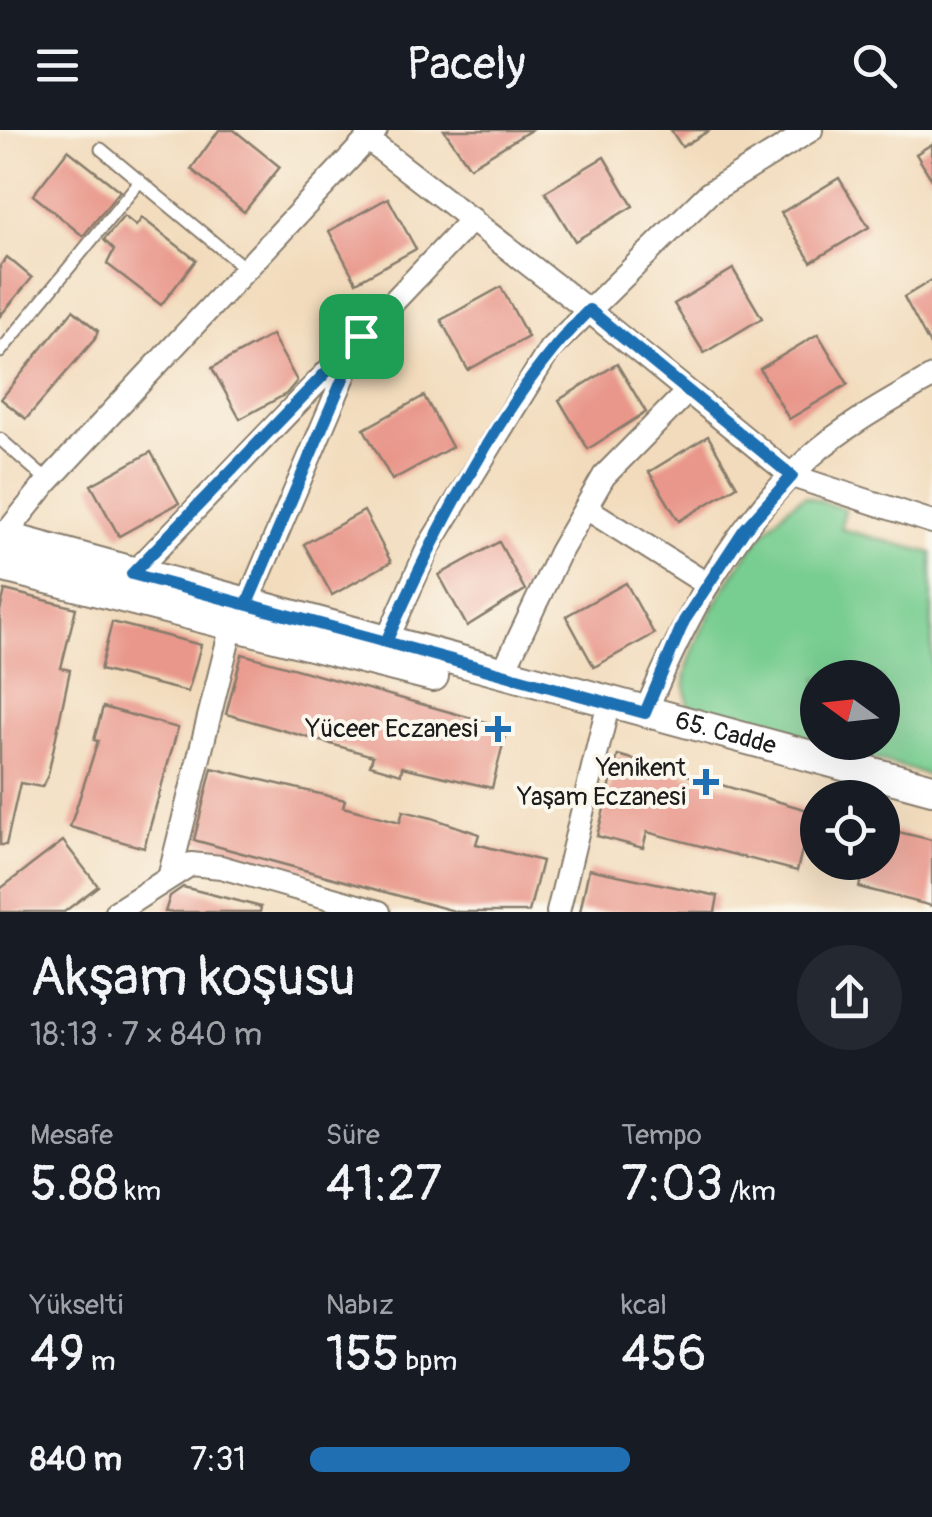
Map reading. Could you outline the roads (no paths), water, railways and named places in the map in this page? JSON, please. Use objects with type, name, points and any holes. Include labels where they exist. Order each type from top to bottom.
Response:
[{"type":"main road","name":"65. Cadde","points":[[0,545],[132,574],[240,615],[386,642],[932,789]]},
{"type":"main road","name":"65. Cadde","points":[[0,545],[932,811]]},
{"type":"street","points":[[386,642],[428,546],[550,349],[709,193],[811,130]]},
{"type":"street","points":[[0,545],[48,481],[371,135],[792,476],[932,522]]},
{"type":"street","points":[[132,574],[472,218]]},
{"type":"street","points":[[170,874],[240,615],[361,336]]},
{"type":"street","points":[[645,713],[684,621],[744,530],[812,454],[932,377]]},
{"type":"street","points":[[502,674],[604,476],[687,392]]},
{"type":"street","points":[[586,508],[708,585]]},
{"type":"street","points":[[558,912],[605,718]]},
{"type":"street","points":[[116,912],[190,864],[222,867],[354,909],[379,912]]},
{"type":"lane","points":[[102,149],[246,270]]},
{"type":"lane","points":[[0,352],[140,181]]},
{"type":"lane","points":[[0,438],[48,481]]},
{"type":"place","name":"Yüceer Eczanesi","points":[[498,729]]},
{"type":"place","name":"Yenikent Yaşam Eczanesi","points":[[706,782]]}]
